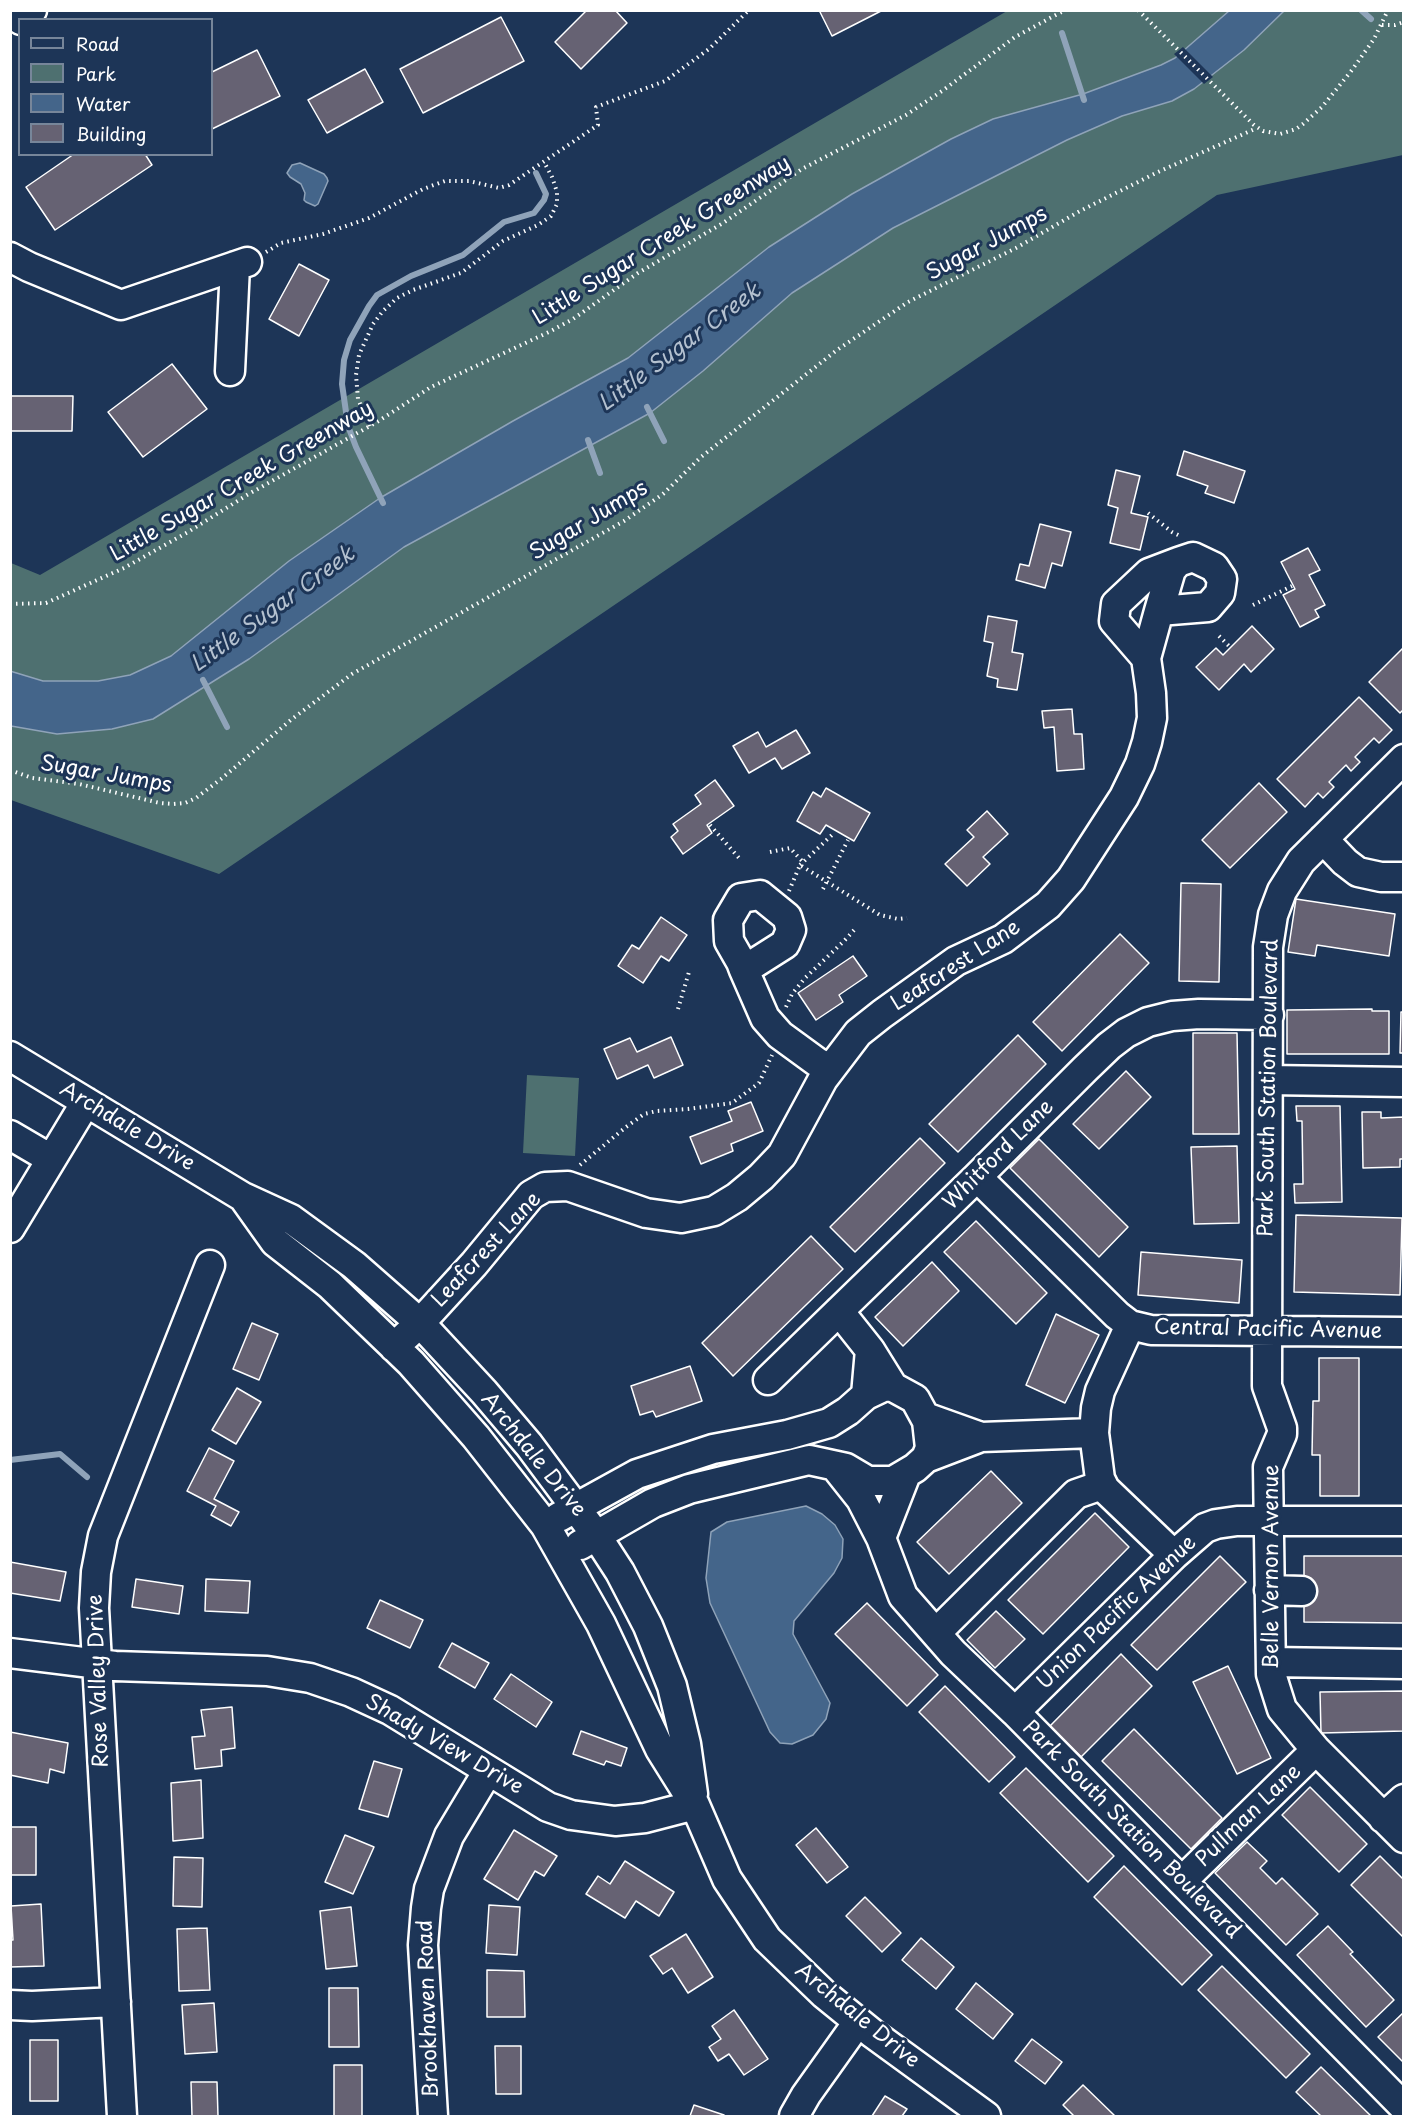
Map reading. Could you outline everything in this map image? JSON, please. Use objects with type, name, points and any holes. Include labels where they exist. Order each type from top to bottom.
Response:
[{"type":"street","points":[[10,257],[121,305],[241,264],[230,371]]},
{"type":"street","points":[[1159,611],[1208,607],[1220,593],[1222,579],[1214,567],[1179,549]]},
{"type":"street","points":[[1146,658],[1179,549]]},
{"type":"street","points":[[1146,658],[1114,621],[1116,604],[1179,549]]},
{"type":"street","name":"Leafcrest Lane","points":[[394,1347],[420,1323],[474,1264],[531,1195],[545,1187],[568,1186],[646,1213],[681,1218],[714,1211],[737,1197],[760,1177],[782,1155],[830,1069],[858,1033],[956,961],[1003,939],[1048,905],[1071,879],[1124,797],[1140,764],[1152,718],[1152,693],[1146,658]]},
{"type":"street","name":"Park South Station Boulevard","points":[[1282,1428],[1267,1386],[1268,947],[1273,915],[1282,891],[1301,861],[1404,759]]},
{"type":"street","points":[[1323,839],[1358,872],[1382,877],[1404,877]]},
{"type":"street","points":[[744,970],[765,1018],[780,1035],[830,1069]]},
{"type":"street","name":"Whitford Lane","points":[[768,1380],[1085,1069],[1126,1033],[1148,1022],[1172,1016],[1269,1015]]},
{"type":"street","name":"Archdale Drive","points":[[10,1056],[243,1197],[291,1219],[354,1265],[420,1323],[522,1436],[596,1535],[620,1572],[648,1626],[672,1686],[686,1744],[695,1805]]},
{"type":"street","points":[[1268,1080],[1404,1082]]},
{"type":"street","points":[[10,1228],[86,1102]]},
{"type":"street","points":[[11,1136],[51,1160]]},
{"type":"street","name":"Central Pacific Avenue","points":[[977,1177],[1130,1325],[1151,1330],[1404,1332]]},
{"type":"street","name":"Archdale Drive","points":[[243,1197],[275,1242],[330,1286],[411,1363],[476,1437],[545,1526],[601,1624],[660,1749],[695,1805],[727,1879],[767,1939],[824,1995],[987,2116]]},
{"type":"street","name":"Rose Valley Drive","points":[[122,2116],[97,1664],[96,1572],[103,1536],[210,1265]]},
{"type":"street","points":[[839,1311],[870,1350],[893,1387]]},
{"type":"street","points":[[1130,1325],[1100,1391],[1094,1433],[1102,1485],[1174,1555]]},
{"type":"street","points":[[866,1395],[870,1350]]},
{"type":"street","points":[[545,1526],[637,1474],[713,1449],[787,1435],[829,1424],[866,1395],[885,1386],[893,1387],[915,1399],[925,1417],[930,1448],[916,1466],[881,1538]]},
{"type":"street","points":[[925,1417],[981,1437],[1094,1433]]},
{"type":"street","name":"Belle Vernon Avenue","points":[[1282,1428],[1282,1434],[1268,1467],[1271,1674],[1282,1709],[1316,1750],[1393,1808],[1404,1838]]},
{"type":"street","points":[[563,1556],[653,1503],[689,1489],[808,1460],[846,1468],[868,1481],[893,1481],[916,1466],[981,1437]]},
{"type":"street","points":[[713,1449],[720,1482]]},
{"type":"street","name":"Park South Station Boulevard","points":[[835,1466],[861,1498],[881,1538],[903,1596],[953,1653],[1015,1712],[1404,2107]]},
{"type":"street","points":[[936,1633],[1076,1494],[1102,1485]]},
{"type":"street","name":"Union Pacific Avenue","points":[[1015,1712],[1174,1555],[1205,1528],[1237,1521],[1404,1521]]},
{"type":"street","points":[[1269,1590],[1302,1591]]},
{"type":"street","name":"Shady View Drive","points":[[10,1653],[97,1664],[267,1671],[310,1678],[351,1692],[390,1710],[548,1807],[571,1815],[600,1820],[645,1818],[695,1805]]},
{"type":"street","points":[[1271,1662],[1404,1664]]},
{"type":"street","name":"Pullman Lane","points":[[1182,1881],[1316,1750]]},
{"type":"street","name":"Brookhaven Road","points":[[433,2116],[423,1945],[429,1889],[449,1836],[488,1772]]},
{"type":"street","points":[[10,2005],[116,2002]]},
{"type":"street","points":[[794,2116],[806,2095],[858,2022]]},
{"type":"path","points":[[241,264],[281,243],[323,234],[378,214],[436,184],[460,180],[499,188],[517,180],[598,125],[596,107],[665,81],[709,49],[749,10]]},
{"type":"path","name":"Little Sugar Creek Greenway","points":[[10,604],[46,603],[90,585],[188,532],[443,381],[573,319],[638,273],[697,239],[802,169],[925,104],[1005,43],[1065,10]]},
{"type":"path","points":[[1138,10],[1257,128],[1267,133],[1280,134],[1303,124],[1322,106],[1352,70],[1382,25],[1388,10]]},
{"type":"path","points":[[1382,25],[1404,22]]},
{"type":"path","name":"Sugar Jumps","points":[[10,771],[32,778],[79,784],[160,803],[179,804],[196,798],[292,719],[352,674],[624,520],[663,494],[701,457],[837,350],[908,302],[1016,248],[1080,211],[1158,172],[1257,128]]},
{"type":"path","points":[[370,426],[358,399],[356,375],[359,356],[373,324],[383,310],[397,298],[461,273],[507,238],[538,225],[550,216],[557,204],[557,192],[544,162]]},
{"type":"path","points":[[1148,513],[1172,532],[1179,549]]},
{"type":"path","points":[[1253,605],[1292,586]]},
{"type":"path","points":[[1219,636],[1229,646]]},
{"type":"path","points":[[710,825],[739,858]]},
{"type":"path","points":[[789,892],[801,863],[833,834]]},
{"type":"path","points":[[823,889],[848,840]]},
{"type":"path","points":[[770,852],[790,848],[801,863],[880,915],[898,919],[907,918]]},
{"type":"path","points":[[785,1011],[792,994],[805,978],[856,928]]},
{"type":"path","points":[[678,1009],[690,972]]},
{"type":"path","points":[[577,1167],[644,1114],[732,1102],[759,1083],[776,1046]]},
{"type":"green space","points":[[1007,11],[1403,11],[1403,155],[1217,195],[219,874],[11,800],[11,563],[40,575]]},
{"type":"green space","points":[[527,1075],[579,1078],[575,1156],[523,1153]]},
{"type":"water","name":"Little Sugar Creek","points":[[1229,11],[1284,11],[1244,50],[1194,89],[1172,101],[1122,116],[1067,140],[893,228],[792,293],[703,371],[650,413],[404,547],[249,659],[153,719],[112,729],[57,734],[11,726],[10,671],[43,681],[98,681],[130,675],[171,656],[289,561],[380,498],[628,358],[769,247],[852,194],[951,139],[993,119],[1083,94],[1161,65],[1175,58]]},
{"type":"water","points":[[300,163],[324,174],[327,178],[328,181],[315,206],[304,200],[305,193],[301,184],[287,173],[292,165]]},
{"type":"water","points":[[806,1506],[822,1514],[835,1525],[843,1539],[842,1558],[834,1573],[794,1621],[793,1634],[830,1703],[826,1719],[813,1735],[792,1744],[780,1743],[770,1732],[710,1603],[706,1578],[711,1532],[727,1522]]},
{"type":"pier","points":[[1183,47],[1213,77],[1204,84],[1174,54]]},
{"type":"building","points":[[587,10],[615,10],[627,23],[581,69],[555,42]]},
{"type":"building","points":[[819,10],[883,10],[832,36]]},
{"type":"building","points":[[501,17],[524,61],[423,113],[400,69]]},
{"type":"building","points":[[257,50],[280,96],[213,129],[213,72]]},
{"type":"building","points":[[365,69],[383,102],[327,133],[308,100]]},
{"type":"building","points":[[71,156],[146,156],[152,165],[55,230],[26,187]]},
{"type":"building","points":[[299,264],[329,280],[299,336],[269,319]]},
{"type":"building","points":[[172,364],[207,409],[143,457],[108,412]]},
{"type":"building","points":[[10,396],[73,396],[72,431],[10,431]]},
{"type":"building","points":[[1184,451],[1245,471],[1234,503],[1205,493],[1208,486],[1177,475]]},
{"type":"building","points":[[1116,470],[1140,476],[1131,513],[1148,517],[1140,550],[1110,543],[1118,508],[1108,505]]},
{"type":"building","points":[[1040,524],[1071,532],[1062,566],[1052,563],[1045,588],[1016,580],[1020,564],[1029,566]]},
{"type":"building","points":[[1308,548],[1320,570],[1309,575],[1325,605],[1315,610],[1319,617],[1300,627],[1283,595],[1295,589],[1281,562]]},
{"type":"building","points":[[988,616],[1017,621],[1012,652],[1023,654],[1017,690],[997,687],[998,679],[987,676],[993,643],[984,641]]},
{"type":"building","points":[[1252,626],[1274,649],[1251,672],[1244,664],[1219,690],[1196,667],[1216,648],[1223,655]]},
{"type":"building","points":[[1404,647],[1404,709],[1400,713],[1369,682]]},
{"type":"building","points":[[1359,697],[1392,730],[1379,743],[1374,738],[1355,757],[1360,762],[1351,771],[1346,765],[1329,782],[1334,787],[1323,798],[1318,793],[1305,807],[1277,779]]},
{"type":"building","points":[[1072,709],[1074,734],[1082,734],[1084,769],[1057,771],[1054,727],[1044,728],[1042,711]]},
{"type":"building","points":[[796,730],[810,753],[782,769],[775,758],[749,773],[733,746],[758,732],[766,747]]},
{"type":"building","points":[[715,780],[734,806],[707,825],[712,833],[683,854],[671,837],[678,831],[673,824],[701,804],[695,795]]},
{"type":"building","points":[[1259,783],[1287,812],[1230,868],[1202,840]]},
{"type":"building","points":[[826,788],[870,813],[854,841],[826,825],[820,834],[797,821],[813,792],[821,797]]},
{"type":"building","points":[[987,811],[1008,834],[983,857],[990,864],[967,886],[945,864],[974,837],[967,830]]},
{"type":"building","points":[[1181,883],[1221,884],[1219,982],[1179,981]]},
{"type":"building","points":[[1296,899],[1395,914],[1389,956],[1317,945],[1315,956],[1288,952]]},
{"type":"building","points":[[661,917],[687,935],[669,961],[661,956],[643,983],[618,966],[632,945],[639,949]]},
{"type":"building","points":[[1120,934],[1149,963],[1062,1051],[1033,1022]]},
{"type":"building","points":[[853,956],[867,976],[839,995],[843,1002],[816,1020],[798,993]]},
{"type":"building","points":[[1372,1009],[1372,1011],[1389,1011],[1389,1054],[1287,1054],[1287,1010]]},
{"type":"building","points":[[1401,1012],[1404,1012],[1404,1053],[1400,1053]]},
{"type":"building","points":[[1193,1033],[1237,1033],[1239,1134],[1193,1134]]},
{"type":"building","points":[[1018,1035],[1046,1064],[958,1152],[929,1124]]},
{"type":"building","points":[[671,1037],[683,1065],[654,1078],[648,1065],[617,1079],[604,1049],[630,1038],[637,1052]]},
{"type":"building","points":[[1126,1071],[1151,1097],[1099,1149],[1073,1124]]},
{"type":"building","points":[[751,1102],[763,1131],[731,1144],[733,1151],[701,1164],[690,1137],[732,1121],[728,1111]]},
{"type":"building","points":[[1296,1106],[1340,1106],[1342,1202],[1295,1203],[1294,1184],[1303,1184],[1302,1121],[1297,1121]]},
{"type":"building","points":[[1362,1112],[1381,1112],[1381,1118],[1404,1117],[1404,1159],[1400,1159],[1400,1167],[1363,1168]]},
{"type":"building","points":[[920,1138],[945,1163],[855,1252],[830,1227]]},
{"type":"building","points":[[1039,1139],[1128,1227],[1099,1257],[1010,1168]]},
{"type":"building","points":[[1237,1146],[1239,1223],[1194,1224],[1191,1147]]},
{"type":"building","points":[[1296,1215],[1402,1218],[1400,1295],[1294,1292]]},
{"type":"building","points":[[976,1221],[1047,1293],[1016,1324],[944,1252]]},
{"type":"building","points":[[811,1236],[843,1269],[733,1376],[702,1343]]},
{"type":"building","points":[[1141,1252],[1242,1260],[1239,1303],[1138,1295]]},
{"type":"building","points":[[932,1262],[959,1291],[903,1346],[875,1317]]},
{"type":"building","points":[[1056,1314],[1099,1335],[1065,1403],[1026,1385]]},
{"type":"building","points":[[252,1323],[278,1334],[259,1380],[233,1369]]},
{"type":"building","points":[[1319,1358],[1359,1358],[1359,1496],[1320,1496],[1320,1455],[1312,1455],[1313,1401],[1319,1401]]},
{"type":"building","points":[[690,1366],[702,1401],[656,1417],[653,1411],[640,1415],[631,1386]]},
{"type":"building","points":[[237,1388],[261,1402],[236,1444],[212,1430]]},
{"type":"building","points":[[209,1448],[234,1461],[214,1499],[239,1512],[231,1526],[211,1515],[216,1506],[187,1491]]},
{"type":"building","points":[[991,1471],[1022,1503],[949,1574],[917,1542]]},
{"type":"building","points":[[1095,1513],[1129,1547],[1043,1634],[1008,1600]]},
{"type":"building","points":[[1220,1556],[1246,1582],[1157,1670],[1131,1645]]},
{"type":"building","points":[[1304,1556],[1404,1556],[1404,1623],[1304,1622]]},
{"type":"building","points":[[10,1562],[66,1572],[60,1601],[10,1593]]},
{"type":"building","points":[[136,1579],[183,1586],[179,1614],[132,1607]]},
{"type":"building","points":[[206,1579],[250,1581],[248,1613],[205,1611]]},
{"type":"building","points":[[380,1600],[423,1620],[410,1648],[367,1628]]},
{"type":"building","points":[[867,1603],[938,1675],[907,1706],[835,1634]]},
{"type":"building","points":[[996,1611],[1025,1639],[995,1668],[967,1640]]},
{"type":"building","points":[[452,1643],[489,1663],[475,1688],[439,1667]]},
{"type":"building","points":[[1121,1654],[1152,1686],[1081,1757],[1050,1726]]},
{"type":"building","points":[[1228,1666],[1271,1758],[1237,1774],[1193,1682]]},
{"type":"building","points":[[511,1674],[552,1702],[536,1727],[494,1699]]},
{"type":"building","points":[[945,1686],[1015,1757],[989,1782],[919,1712]]},
{"type":"building","points":[[1404,1691],[1404,1731],[1321,1733],[1320,1692]]},
{"type":"building","points":[[232,1707],[235,1748],[221,1750],[222,1766],[195,1769],[192,1737],[205,1736],[201,1710]]},
{"type":"building","points":[[1134,1729],[1222,1818],[1191,1849],[1102,1761]]},
{"type":"building","points":[[581,1731],[627,1748],[621,1766],[606,1761],[604,1765],[573,1754]]},
{"type":"building","points":[[10,1732],[68,1743],[64,1773],[50,1769],[48,1783],[10,1775]]},
{"type":"building","points":[[374,1761],[402,1769],[388,1817],[359,1809]]},
{"type":"building","points":[[1026,1768],[1114,1856],[1088,1882],[1000,1793]]},
{"type":"building","points":[[201,1780],[203,1838],[173,1841],[171,1783]]},
{"type":"building","points":[[1310,1787],[1367,1844],[1339,1872],[1282,1815]]},
{"type":"building","points":[[10,1827],[36,1827],[36,1875],[10,1875]]},
{"type":"building","points":[[816,1828],[848,1867],[827,1883],[796,1845]]},
{"type":"building","points":[[514,1830],[557,1856],[544,1876],[535,1871],[518,1900],[484,1879]]},
{"type":"building","points":[[345,1835],[374,1847],[353,1894],[325,1882]]},
{"type":"building","points":[[1247,1842],[1267,1861],[1260,1868],[1276,1884],[1282,1878],[1318,1914],[1286,1945],[1215,1873]]},
{"type":"building","points":[[1380,1856],[1404,1880],[1404,1938],[1351,1885]]},
{"type":"building","points":[[174,1857],[203,1858],[202,1907],[173,1906]]},
{"type":"building","points":[[625,1861],[674,1892],[659,1916],[636,1901],[625,1918],[586,1894],[598,1876],[610,1884]]},
{"type":"building","points":[[1124,1866],[1212,1955],[1182,1985],[1094,1897]]},
{"type":"building","points":[[865,1897],[901,1933],[882,1952],[846,1916]]},
{"type":"building","points":[[41,1904],[44,1966],[10,1967],[10,1940],[13,1940],[11,1906]]},
{"type":"building","points":[[489,1905],[520,1907],[517,1955],[486,1953]]},
{"type":"building","points":[[351,1907],[357,1966],[326,1969],[320,1911]]},
{"type":"building","points":[[1328,1926],[1353,1952],[1350,1954],[1394,2000],[1366,2027],[1297,1955]]},
{"type":"building","points":[[207,1928],[210,1990],[179,1991],[177,1929]]},
{"type":"building","points":[[686,1934],[713,1977],[688,1993],[672,1968],[663,1974],[650,1956]]},
{"type":"building","points":[[921,1938],[954,1967],[936,1989],[902,1960]]},
{"type":"building","points":[[1222,1966],[1310,2054],[1286,2078],[1198,1990]]},
{"type":"building","points":[[487,1970],[524,1971],[525,2017],[487,2017]]},
{"type":"building","points":[[976,1983],[1013,2014],[993,2039],[956,2009]]},
{"type":"building","points":[[329,1988],[358,1988],[359,2047],[329,2047]]},
{"type":"building","points":[[214,2003],[217,2052],[185,2054],[182,2005]]},
{"type":"building","points":[[734,2010],[768,2059],[744,2075],[729,2054],[718,2061],[709,2047],[721,2039],[712,2026]]},
{"type":"building","points":[[1404,2012],[1404,2063],[1378,2037]]},
{"type":"building","points":[[1032,2039],[1062,2062],[1045,2084],[1015,2061]]},
{"type":"building","points":[[30,2040],[58,2040],[58,2101],[30,2101]]},
{"type":"building","points":[[495,2046],[521,2046],[521,2094],[496,2094]]},
{"type":"building","points":[[334,2065],[362,2065],[362,2116],[334,2116]]},
{"type":"building","points":[[1321,2067],[1371,2116],[1321,2116],[1296,2092]]},
{"type":"building","points":[[191,2082],[217,2082],[218,2116],[192,2116]]},
{"type":"building","points":[[1083,2085],[1115,2116],[1074,2116],[1063,2105]]},
{"type":"building","points":[[885,2096],[907,2109],[902,2116],[872,2116]]},
{"type":"building","points":[[694,2105],[724,2115],[690,2116]]},
{"type":"waterway","points":[[1361,10],[1371,19]]},
{"type":"waterway","points":[[1062,33],[1084,100]]},
{"type":"waterway","points":[[383,503],[348,426],[342,384],[344,360],[350,340],[377,295],[411,276],[463,255],[504,222],[534,213],[546,194],[536,173]]},
{"type":"waterway","points":[[647,407],[664,441]]},
{"type":"waterway","points":[[588,440],[600,473]]},
{"type":"waterway","name":"Little Sugar Creek","points":[[203,680],[227,727]]},
{"type":"waterway","points":[[10,1460],[60,1454],[87,1477]]}]
